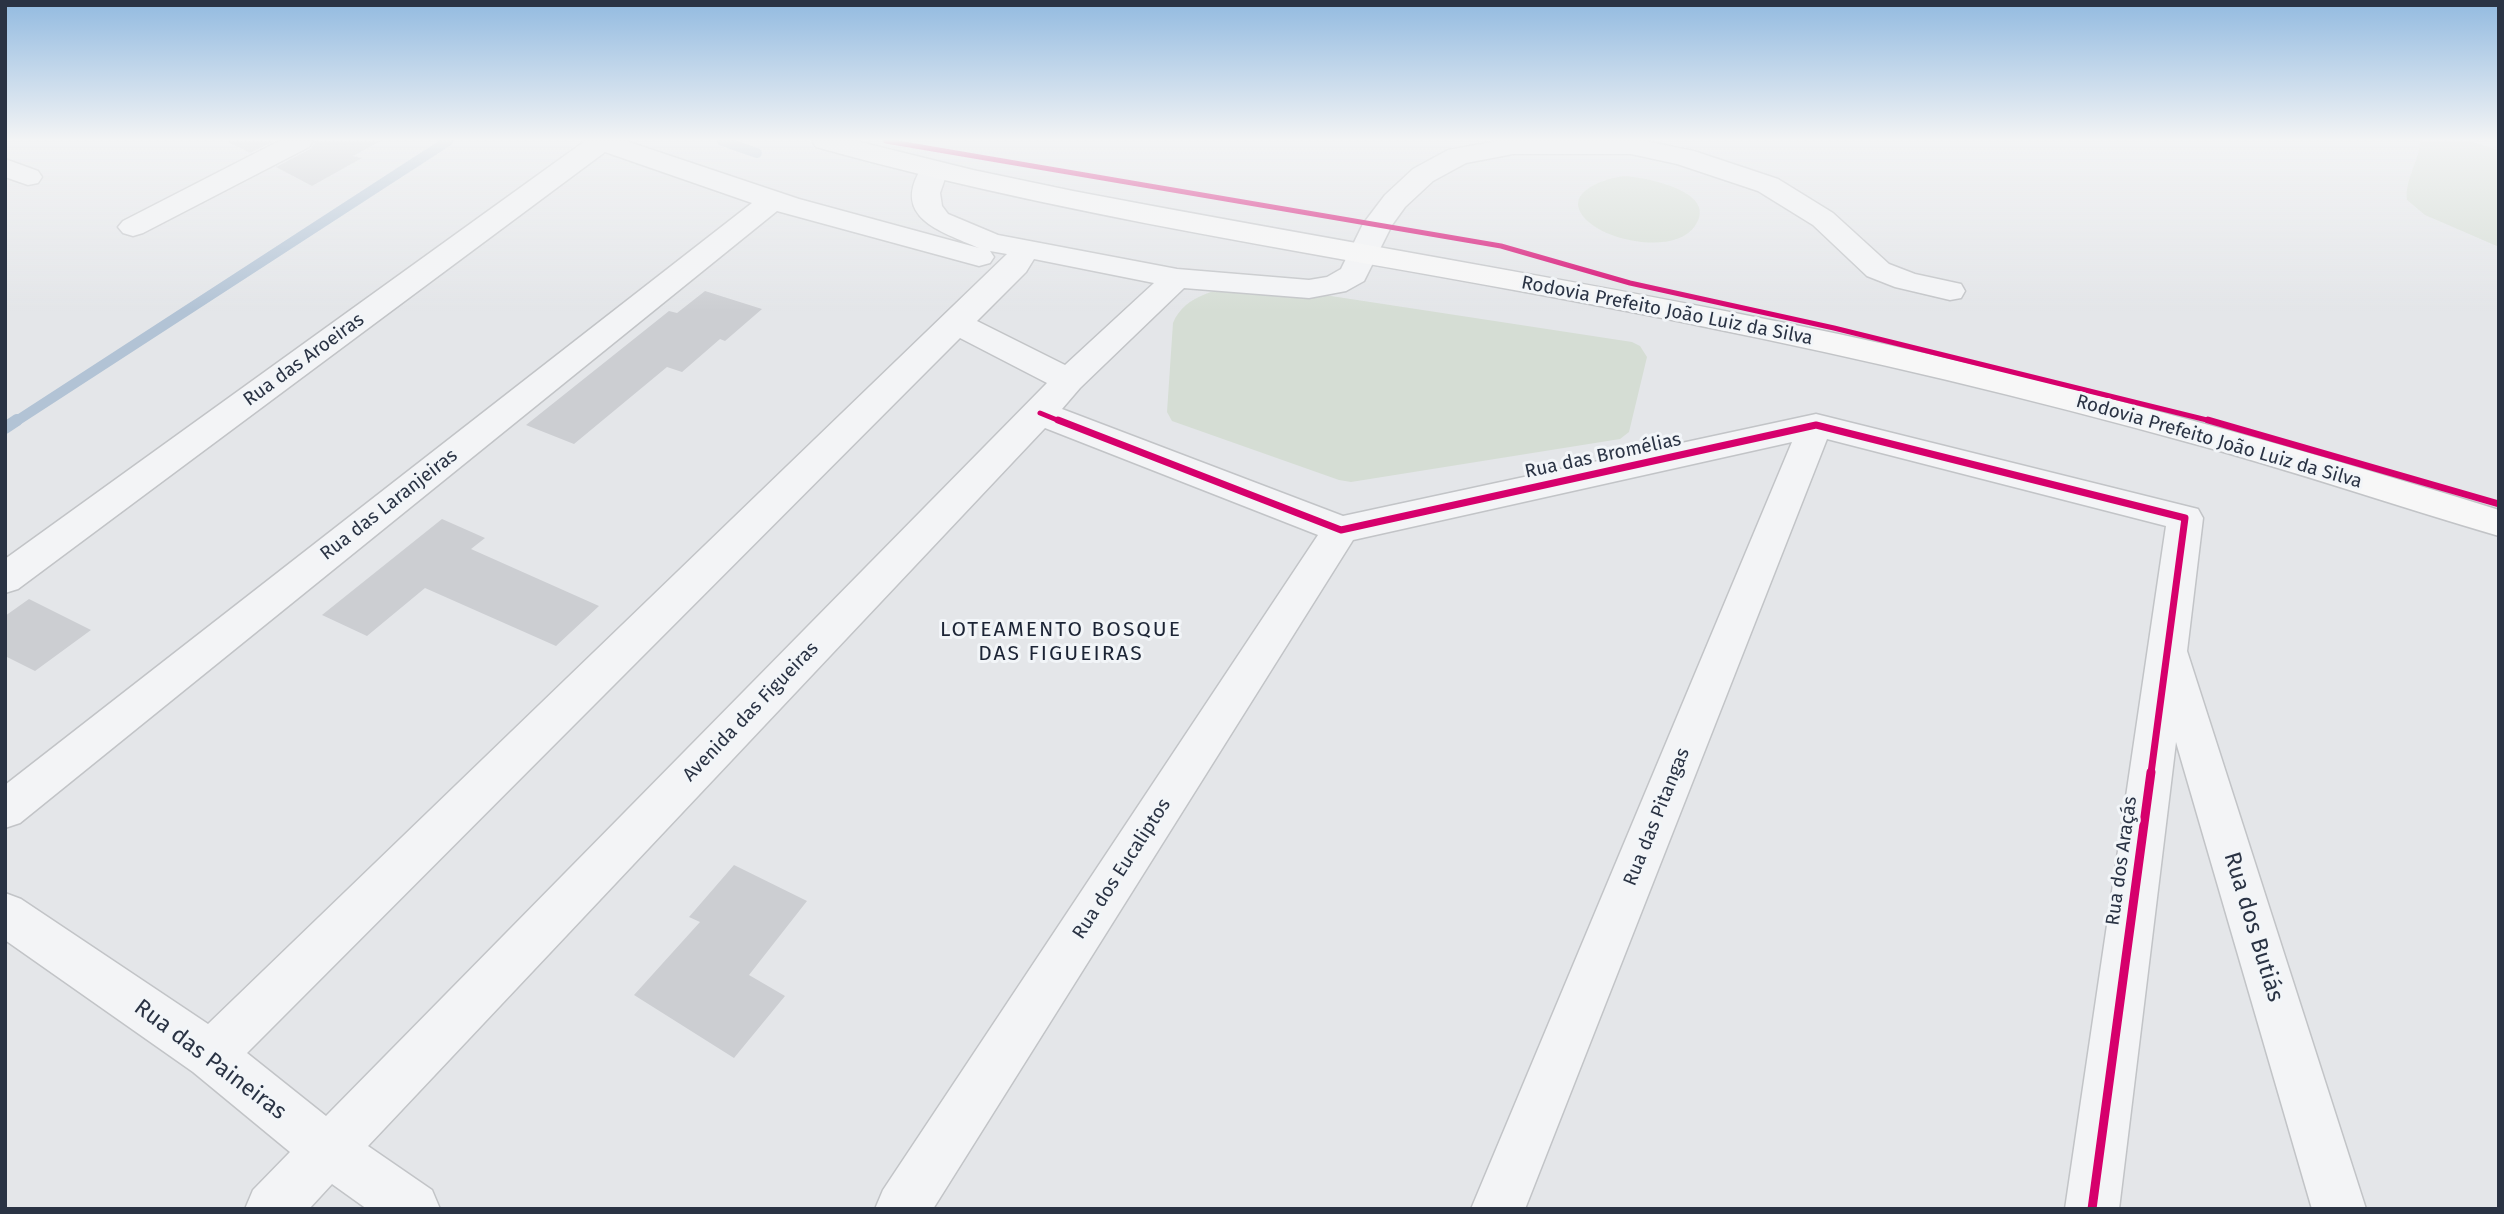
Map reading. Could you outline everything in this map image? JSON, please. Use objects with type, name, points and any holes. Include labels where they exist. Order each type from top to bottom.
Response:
[{"type":"main road","name":"Rodovia Prefeito João Luiz da Silva","points":[[1061,198],[1698,315],[1969,376],[2162,424],[2499,523]]},
{"type":"street","points":[[133,227],[190,198]]},
{"type":"street","name":"Rua das Aroeiras","points":[[5,579],[525,198]]},
{"type":"street","points":[[762,198],[1020,258],[1177,278],[1309,289],[1335,285],[1353,275],[1366,254],[1378,224],[1399,198]]},
{"type":"street","points":[[927,198],[928,207],[939,220],[1020,258]]},
{"type":"street","points":[[1789,198],[1823,219],[1878,270],[1906,281],[1950,291]]},
{"type":"street","name":"Rua das Laranjeiras","points":[[5,810],[772,201]]},
{"type":"street","points":[[211,1055],[1020,258]]},
{"type":"street","name":"Avenida das Figueiras","points":[[272,1209],[1040,413],[1068,380],[1177,278]]},
{"type":"street","points":[[956,323],[1068,380]]},
{"type":"street","points":[[1040,413],[1341,530]]},
{"type":"street","name":"Rua das Bromélias","points":[[1341,530],[1816,425],[2185,518]]},
{"type":"street","name":"Rua das Pitangas","points":[[1498,1209],[1816,425]]},
{"type":"street","name":"Rua dos Araçás","points":[[2092,1209],[2185,518]]},
{"type":"street","name":"Rua dos Eucaliptos","points":[[902,1209],[1341,530]]},
{"type":"street","name":"Rua dos Butiás","points":[[2167,646],[2339,1209]]},
{"type":"street","name":"Rua das Paineiras","points":[[6,916],[211,1055],[329,1151],[413,1209]]},
{"type":"shaded area","points":[[1580,198],[1691,198],[1700,214],[1695,226],[1686,235],[1674,240],[1644,242],[1628,240],[1600,230],[1581,213],[1578,204]]},
{"type":"shaded area","points":[[2407,198],[2499,198],[2499,247],[2425,215]]},
{"type":"shaded area","points":[[1246,283],[1632,342],[1640,346],[1647,357],[1629,432],[1620,439],[1351,482],[1172,421],[1167,412],[1173,323],[1186,305],[1204,294]]},
{"type":"building","points":[[705,291],[762,309],[725,341],[720,339],[682,372],[667,367],[574,444],[526,425],[669,311],[677,313]]},
{"type":"building","points":[[442,519],[485,538],[471,549],[599,606],[556,646],[425,588],[367,636],[322,615]]},
{"type":"building","points":[[29,599],[91,630],[35,671],[5,656],[5,616]]},
{"type":"building","points":[[734,865],[807,901],[749,975],[785,996],[734,1058],[634,995],[700,922],[689,917]]},
{"type":"waterway","points":[[15,422],[361,198]]},
{"type":"waterway","points":[[5,428],[17,420]]},
{"type":"cycle path","points":[[1218,198],[1501,246],[1630,283],[1834,328],[2220,423],[2499,504]]},
{"type":"cycle path","points":[[1040,413],[1341,530],[1816,425],[2185,518],[2092,1209]]},
{"type":"district","name":"LOTEAMENTO BOSQUE DAS FIGUEIRAS","points":[[1061,642]]}]
